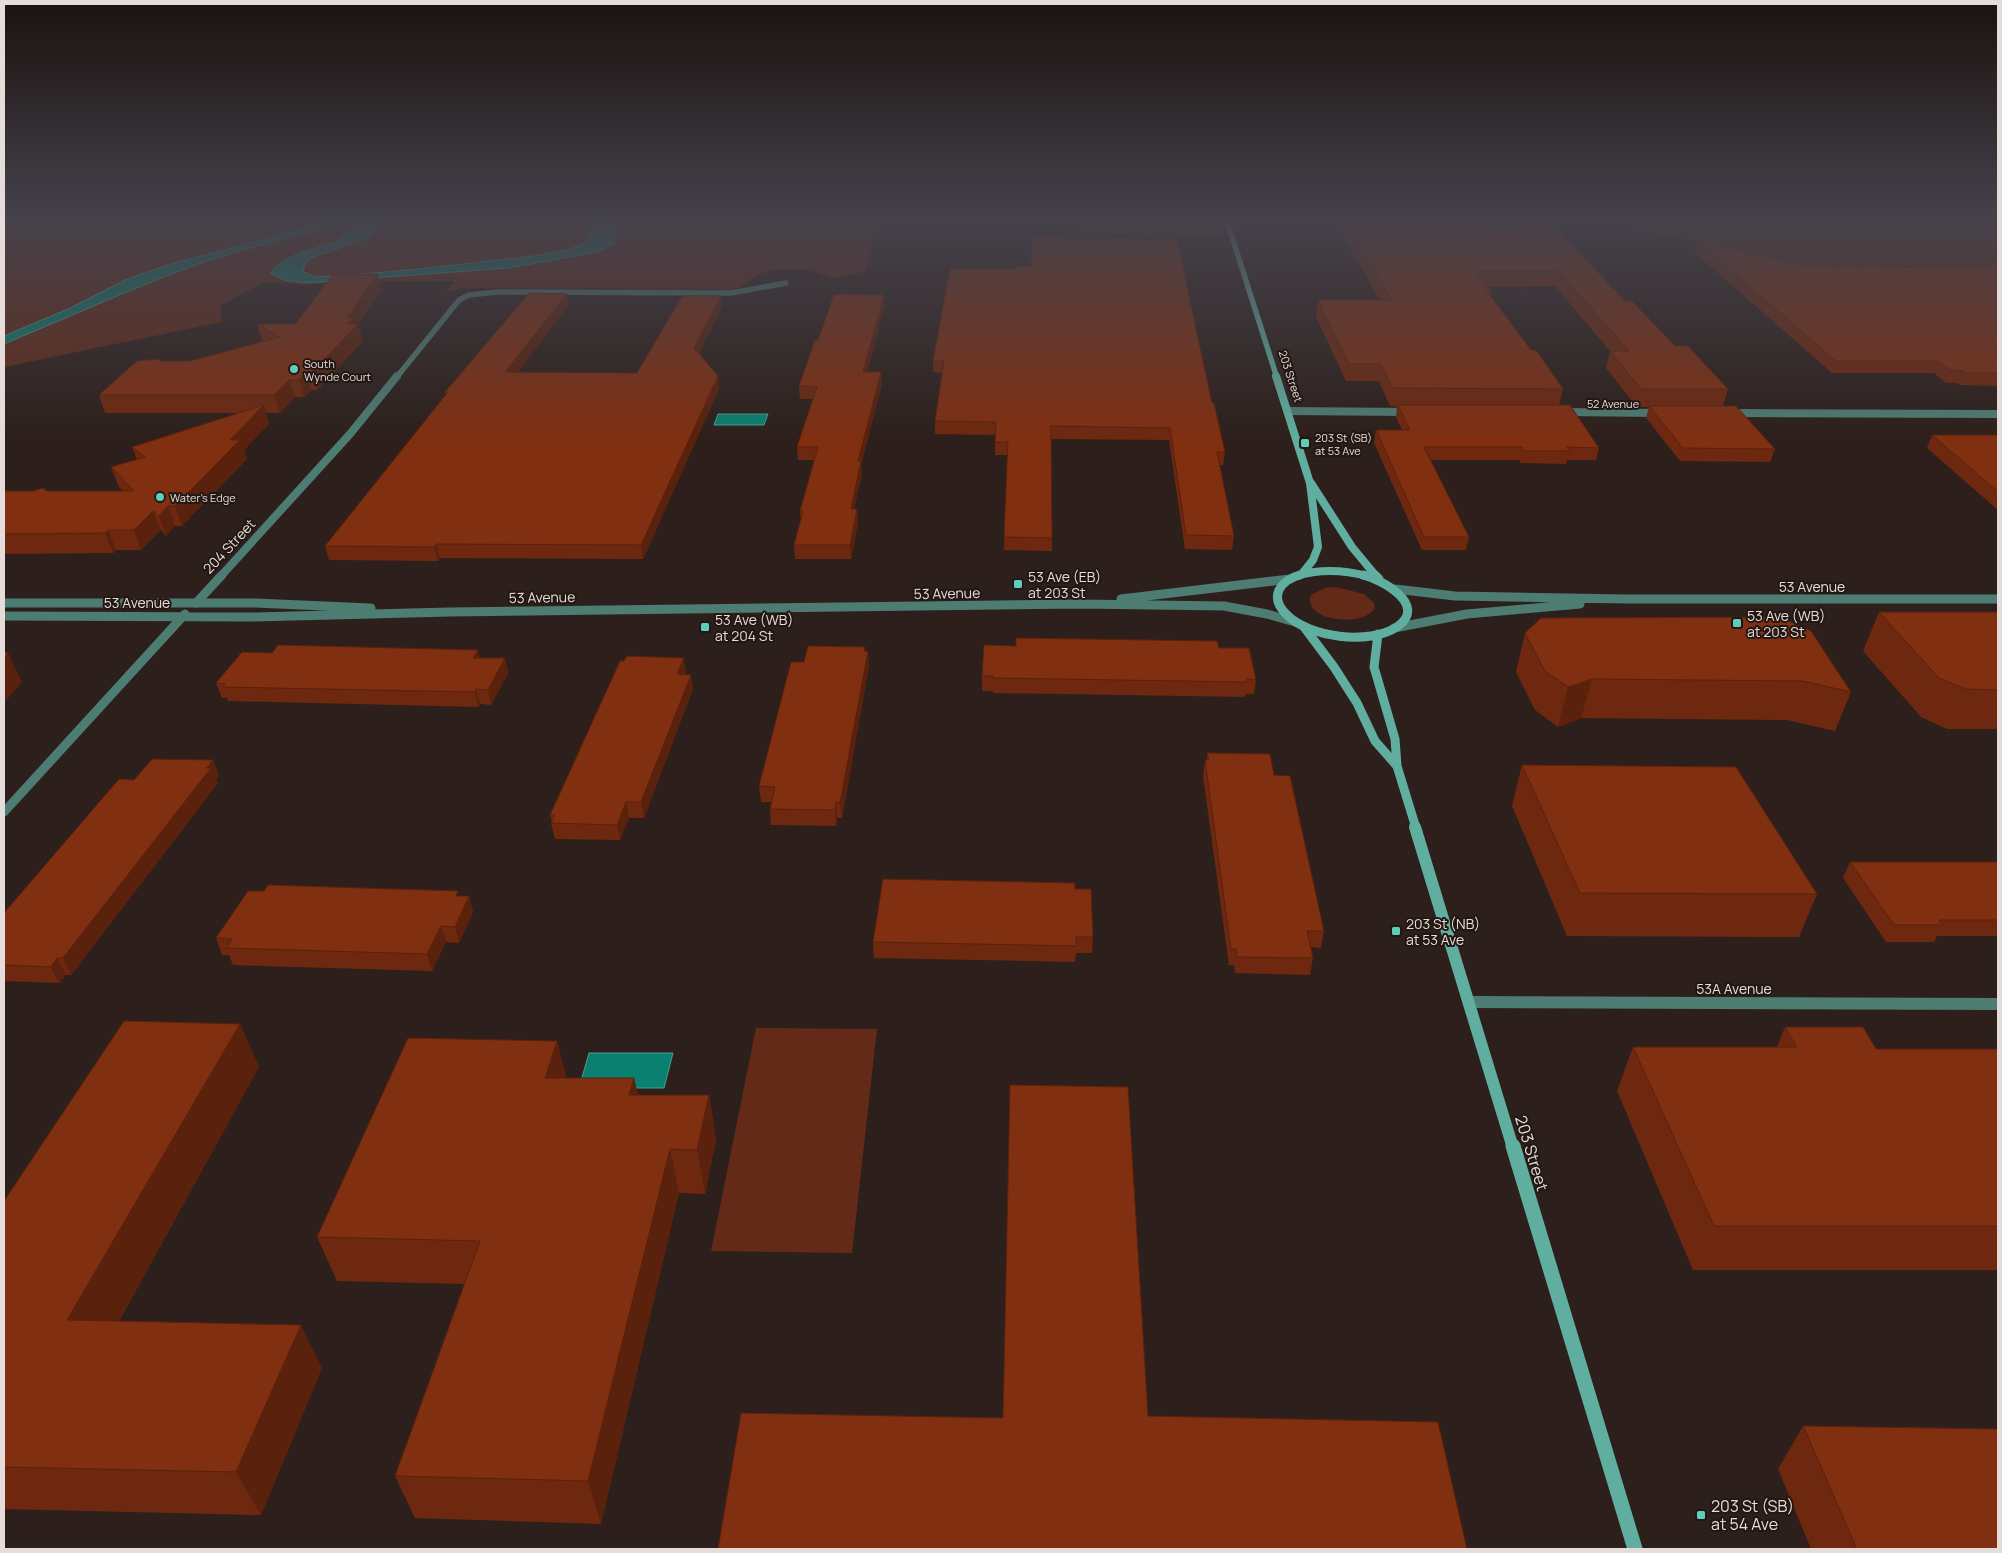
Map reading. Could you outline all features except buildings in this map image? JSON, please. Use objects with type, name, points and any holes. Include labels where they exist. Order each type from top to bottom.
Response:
[{"type":"main road","name":"203 Street","points":[[1250,293],[1310,482],[1318,546],[1313,560],[1301,575]]},
{"type":"main road","name":"203 Street","points":[[1310,482],[1352,547],[1379,580]]},
{"type":"main road","points":[[1290,579],[1319,571],[1340,571],[1360,574],[1379,580],[1395,589],[1405,599],[1408,610],[1405,620],[1394,628],[1378,634],[1357,637],[1335,635],[1299,624]]},
{"type":"main road","name":"203 Street","points":[[1290,579],[1278,590],[1277,601],[1282,612],[1299,624],[1334,667],[1357,703],[1375,741],[1397,766]]},
{"type":"main road","name":"203 Street","points":[[1378,634],[1374,667],[1395,739],[1397,766],[1635,1549]]},
{"type":"street","name":"204 Street","points":[[4,812],[350,434],[459,300],[468,294],[476,293]]},
{"type":"street","points":[[1288,411],[1416,412]]},
{"type":"street","name":"52 Avenue","points":[[1555,412],[1664,413]]},
{"type":"street","points":[[1723,413],[1998,414]]},
{"type":"street","name":"53 Avenue","points":[[1080,604],[1290,579]]},
{"type":"street","name":"53 Avenue","points":[[1395,589],[1455,596],[1626,599],[1998,599]]},
{"type":"street","name":"53 Avenue","points":[[1394,628],[1467,614],[1626,599]]},
{"type":"street","name":"53 Avenue","points":[[4,603],[256,603],[450,612]]},
{"type":"street","name":"53 Avenue","points":[[4,616],[250,618],[450,612],[1080,604],[1224,606],[1267,614],[1299,624]]},
{"type":"street","name":"53A Avenue","points":[[1469,1002],[1998,1004]]},
{"type":"shaded area","points":[[4,293],[243,293],[220,306],[222,322],[4,367]]},
{"type":"shaded area","points":[[1335,587],[1364,594],[1374,603],[1375,608],[1368,614],[1346,620],[1323,616],[1315,611],[1310,604],[1311,595],[1325,588]]},
{"type":"shaded area","points":[[756,1028],[877,1029],[852,1253],[711,1251]]},
{"type":"water","points":[[99,293],[124,293],[4,344],[4,336],[68,309]]},
{"type":"water","points":[[718,414],[768,414],[764,425],[714,425]]},
{"type":"water","points":[[589,1053],[673,1053],[664,1088],[579,1088]]},
{"type":"place","name":"South Wynde Court","points":[[294,369]]},
{"type":"place","name":"203 St (SB) at 53 Ave","points":[[1305,443]]},
{"type":"place","name":"Water's Edge","points":[[160,497]]},
{"type":"place","name":"53 Ave (EB) at 203 St","points":[[1018,584]]},
{"type":"place","name":"53 Ave (WB) at 203 St","points":[[1737,623]]},
{"type":"place","name":"53 Ave (WB) at 204 St","points":[[705,627]]},
{"type":"place","name":"203 St (NB) at 53 Ave","points":[[1396,931]]},
{"type":"place","name":"203 St (SB) at 54 Ave","points":[[1701,1515]]}]
